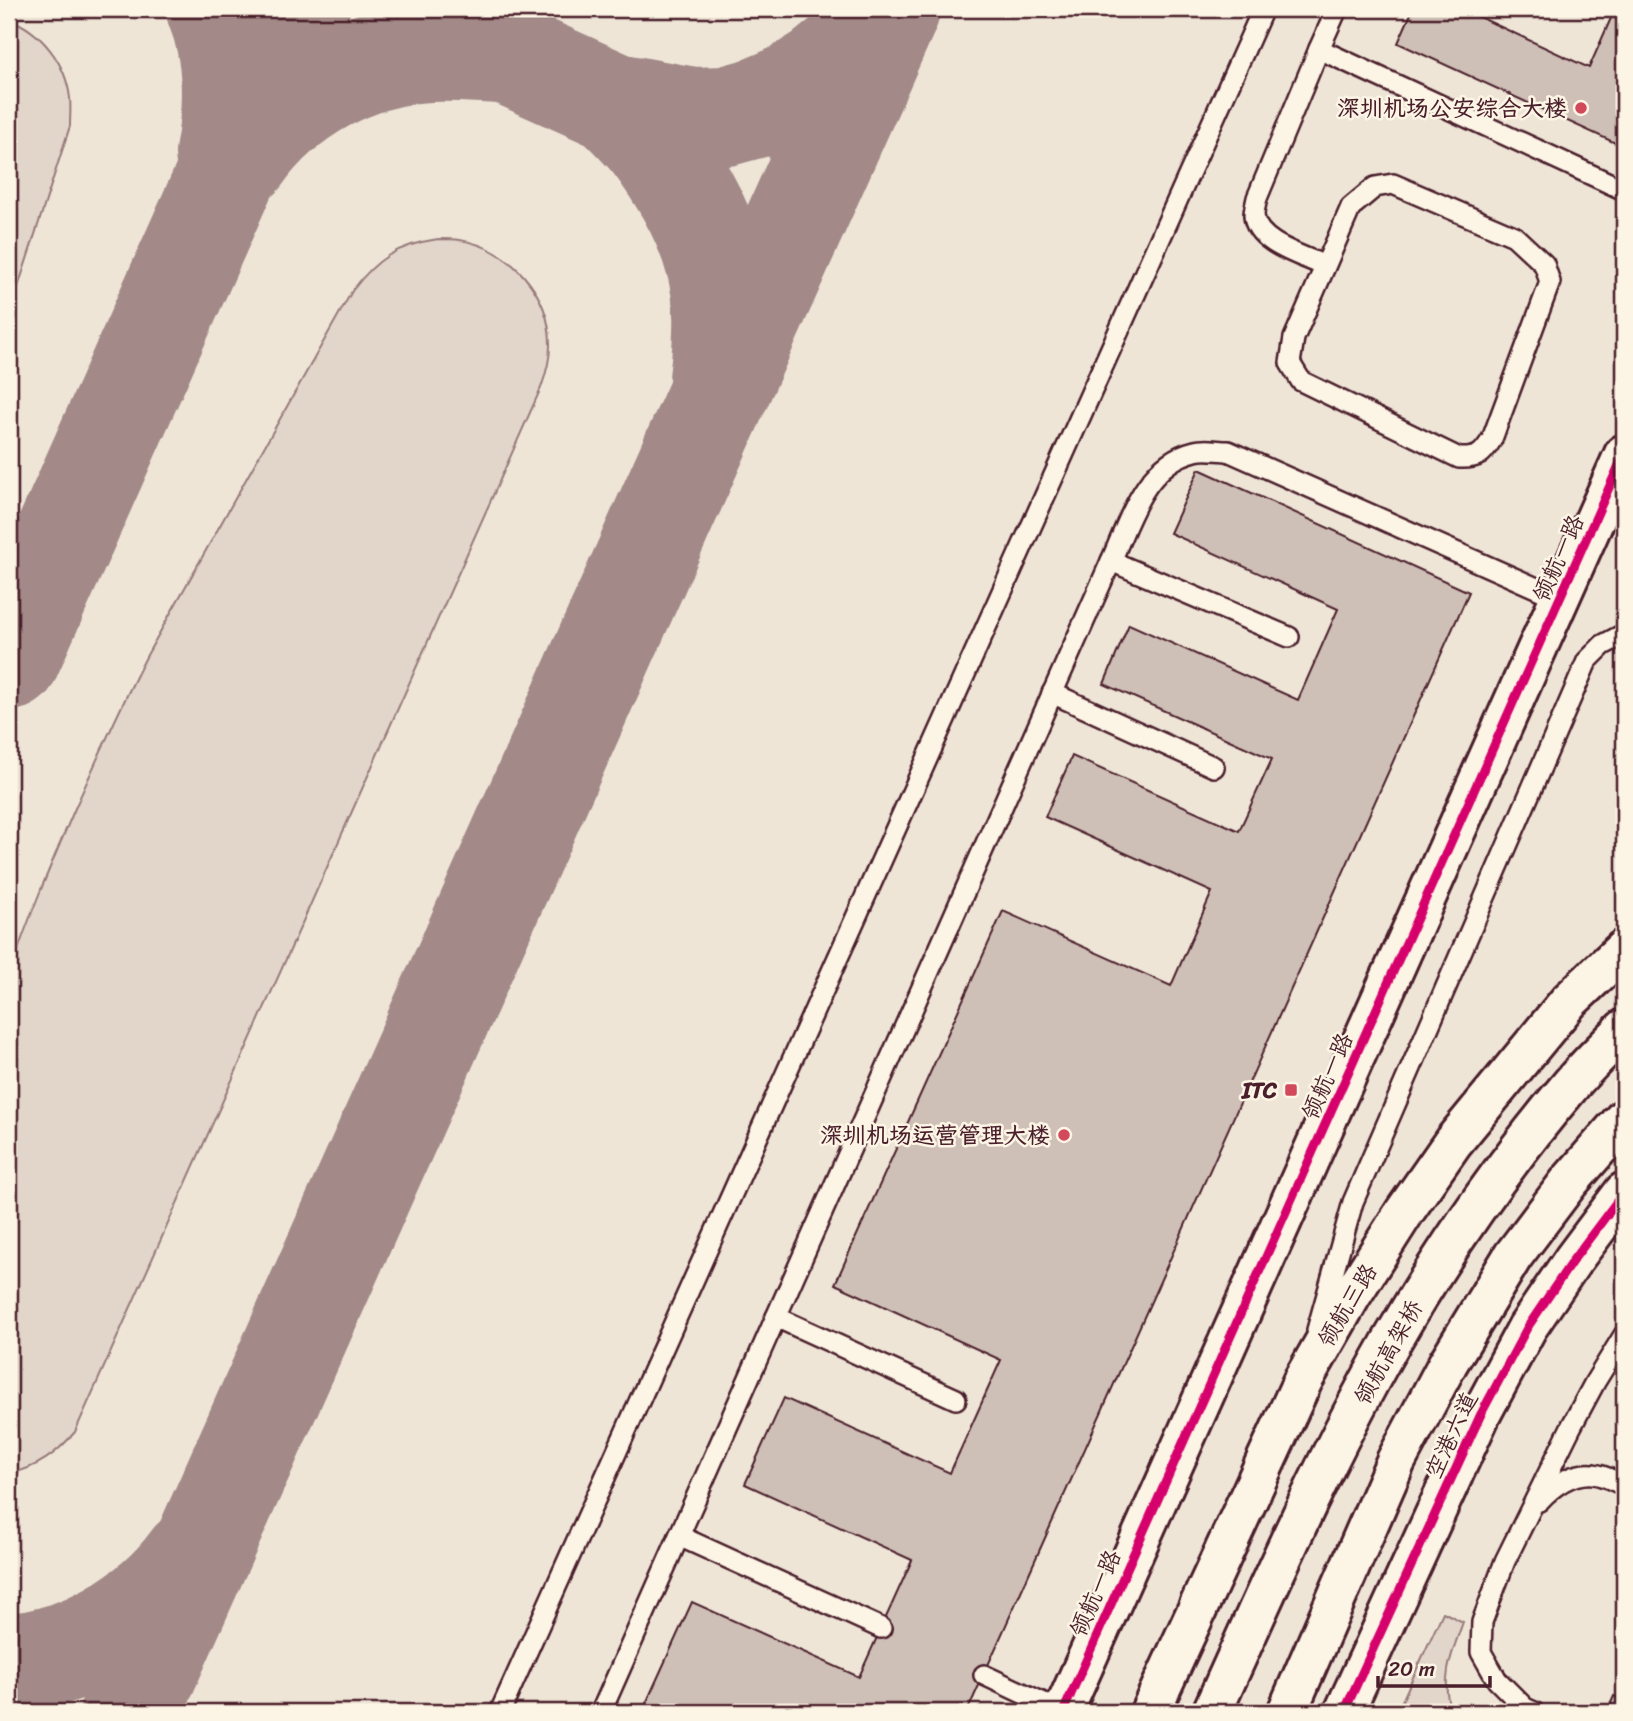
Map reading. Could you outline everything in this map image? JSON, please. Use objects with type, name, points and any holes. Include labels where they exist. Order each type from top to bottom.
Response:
[{"type":"main road","name":"领航一路","points":[[1063,1712],[1624,454]]},
{"type":"main road","name":"领航三路","points":[[1150,1712],[1303,1380],[1351,1296],[1453,1142],[1569,1001],[1624,948]]},
{"type":"main road","name":"领航高架桥","points":[[1212,1712],[1272,1578],[1343,1432],[1390,1344],[1441,1259],[1497,1178],[1562,1096],[1624,1029]]},
{"type":"main road","points":[[1287,1712],[1396,1461],[1448,1363],[1513,1256],[1569,1182],[1624,1118]]},
{"type":"main road","name":"空港六道","points":[[1345,1712],[1481,1414],[1527,1328],[1624,1192]]},
{"type":"lane","points":[[500,1712],[1263,9]]},
{"type":"lane","points":[[1325,265],[1274,243],[1261,232],[1254,217],[1257,198],[1337,9]]},
{"type":"lane","points":[[1319,49],[1624,190]]},
{"type":"lane","points":[[1393,184],[1514,236],[1544,264],[1550,282],[1492,439],[1485,451],[1473,458],[1459,458],[1301,381],[1290,363],[1294,338],[1325,265],[1351,207],[1375,187],[1393,184]]},
{"type":"lane","points":[[601,1712],[1140,496],[1155,474],[1175,459],[1196,450],[1228,451],[1561,598]]},
{"type":"lane","points":[[1111,561],[1289,636]]},
{"type":"lane","points":[[1303,1380],[1353,1202],[1369,1164],[1587,661],[1603,645],[1624,634]]},
{"type":"lane","points":[[1052,693],[1214,767]]},
{"type":"lane","points":[[776,1317],[956,1399]]},
{"type":"lane","points":[[1534,1712],[1525,1708],[1497,1680],[1481,1651],[1482,1622],[1505,1561],[1577,1416],[1624,1335]]},
{"type":"lane","points":[[1531,1509],[1557,1484],[1581,1475],[1592,1474],[1624,1485]]},
{"type":"lane","points":[[679,1536],[881,1628]]},
{"type":"lane","points":[[984,1675],[1063,1712]]},
{"type":"shaded area","points":[[9,9],[1624,9],[1624,1712],[9,1712]]},
{"type":"shaded area","points":[[9,19],[31,31],[57,61],[68,85],[70,126],[9,315]]},
{"type":"shaded area","points":[[438,239],[460,240],[478,245],[511,263],[524,276],[543,309],[548,327],[550,346],[543,383],[75,1432],[46,1459],[9,1474],[9,976],[16,954],[76,806],[137,674],[352,291],[370,270],[389,255],[411,245]]},
{"type":"shaded area","points":[[1443,1612],[1463,1622],[1451,1655],[1447,1677],[1451,1712],[1397,1712]]},
{"type":"building","name":"深圳机场公安综合大楼","points":[[1413,9],[1477,9],[1475,15],[1589,68],[1615,9],[1624,9],[1624,147],[1398,43]]},
{"type":"building","name":"深圳机场运营管理大楼","points":[[1199,469],[1469,592],[967,1712],[647,1712],[643,1710],[692,1602],[859,1677],[912,1560],[745,1484],[784,1398],[950,1473],[1001,1360],[835,1284],[1003,911],[1171,986],[1212,892],[1045,817],[1072,756],[1239,831],[1272,759],[1104,684],[1129,624],[1298,700],[1338,609],[1170,533]]},
{"type":"building","points":[[1614,1696],[1624,1701],[1624,1712],[1607,1712]]},
{"type":"taxiway","points":[[216,9],[226,44],[231,80],[225,153]]},
{"type":"taxiway","points":[[9,661],[300,9]]},
{"type":"taxiway","points":[[407,9],[616,103],[692,117],[726,116],[759,107],[792,93],[849,52],[881,17]]},
{"type":"taxiway","points":[[130,1712],[890,9]]},
{"type":"taxiway","points":[[242,156],[259,135],[300,98],[349,71],[402,55],[430,52],[500,54]]},
{"type":"taxiway","points":[[616,103],[649,138],[666,161],[690,201],[709,242],[721,286],[723,309],[719,379]]},
{"type":"taxiway","points":[[9,1663],[61,1653],[111,1631],[156,1599],[192,1560]]},
{"type":"cycle path","points":[[1063,1712],[1624,454]]},
{"type":"cycle path","points":[[1344,1712],[1481,1414],[1527,1328],[1624,1192]]},
{"type":"place","name":"深圳机场公安综合大楼","points":[[1581,108]]},
{"type":"place","name":"ITC","points":[[1291,1090]]},
{"type":"place","name":"深圳机场运营管理大楼","points":[[1064,1135]]}]
